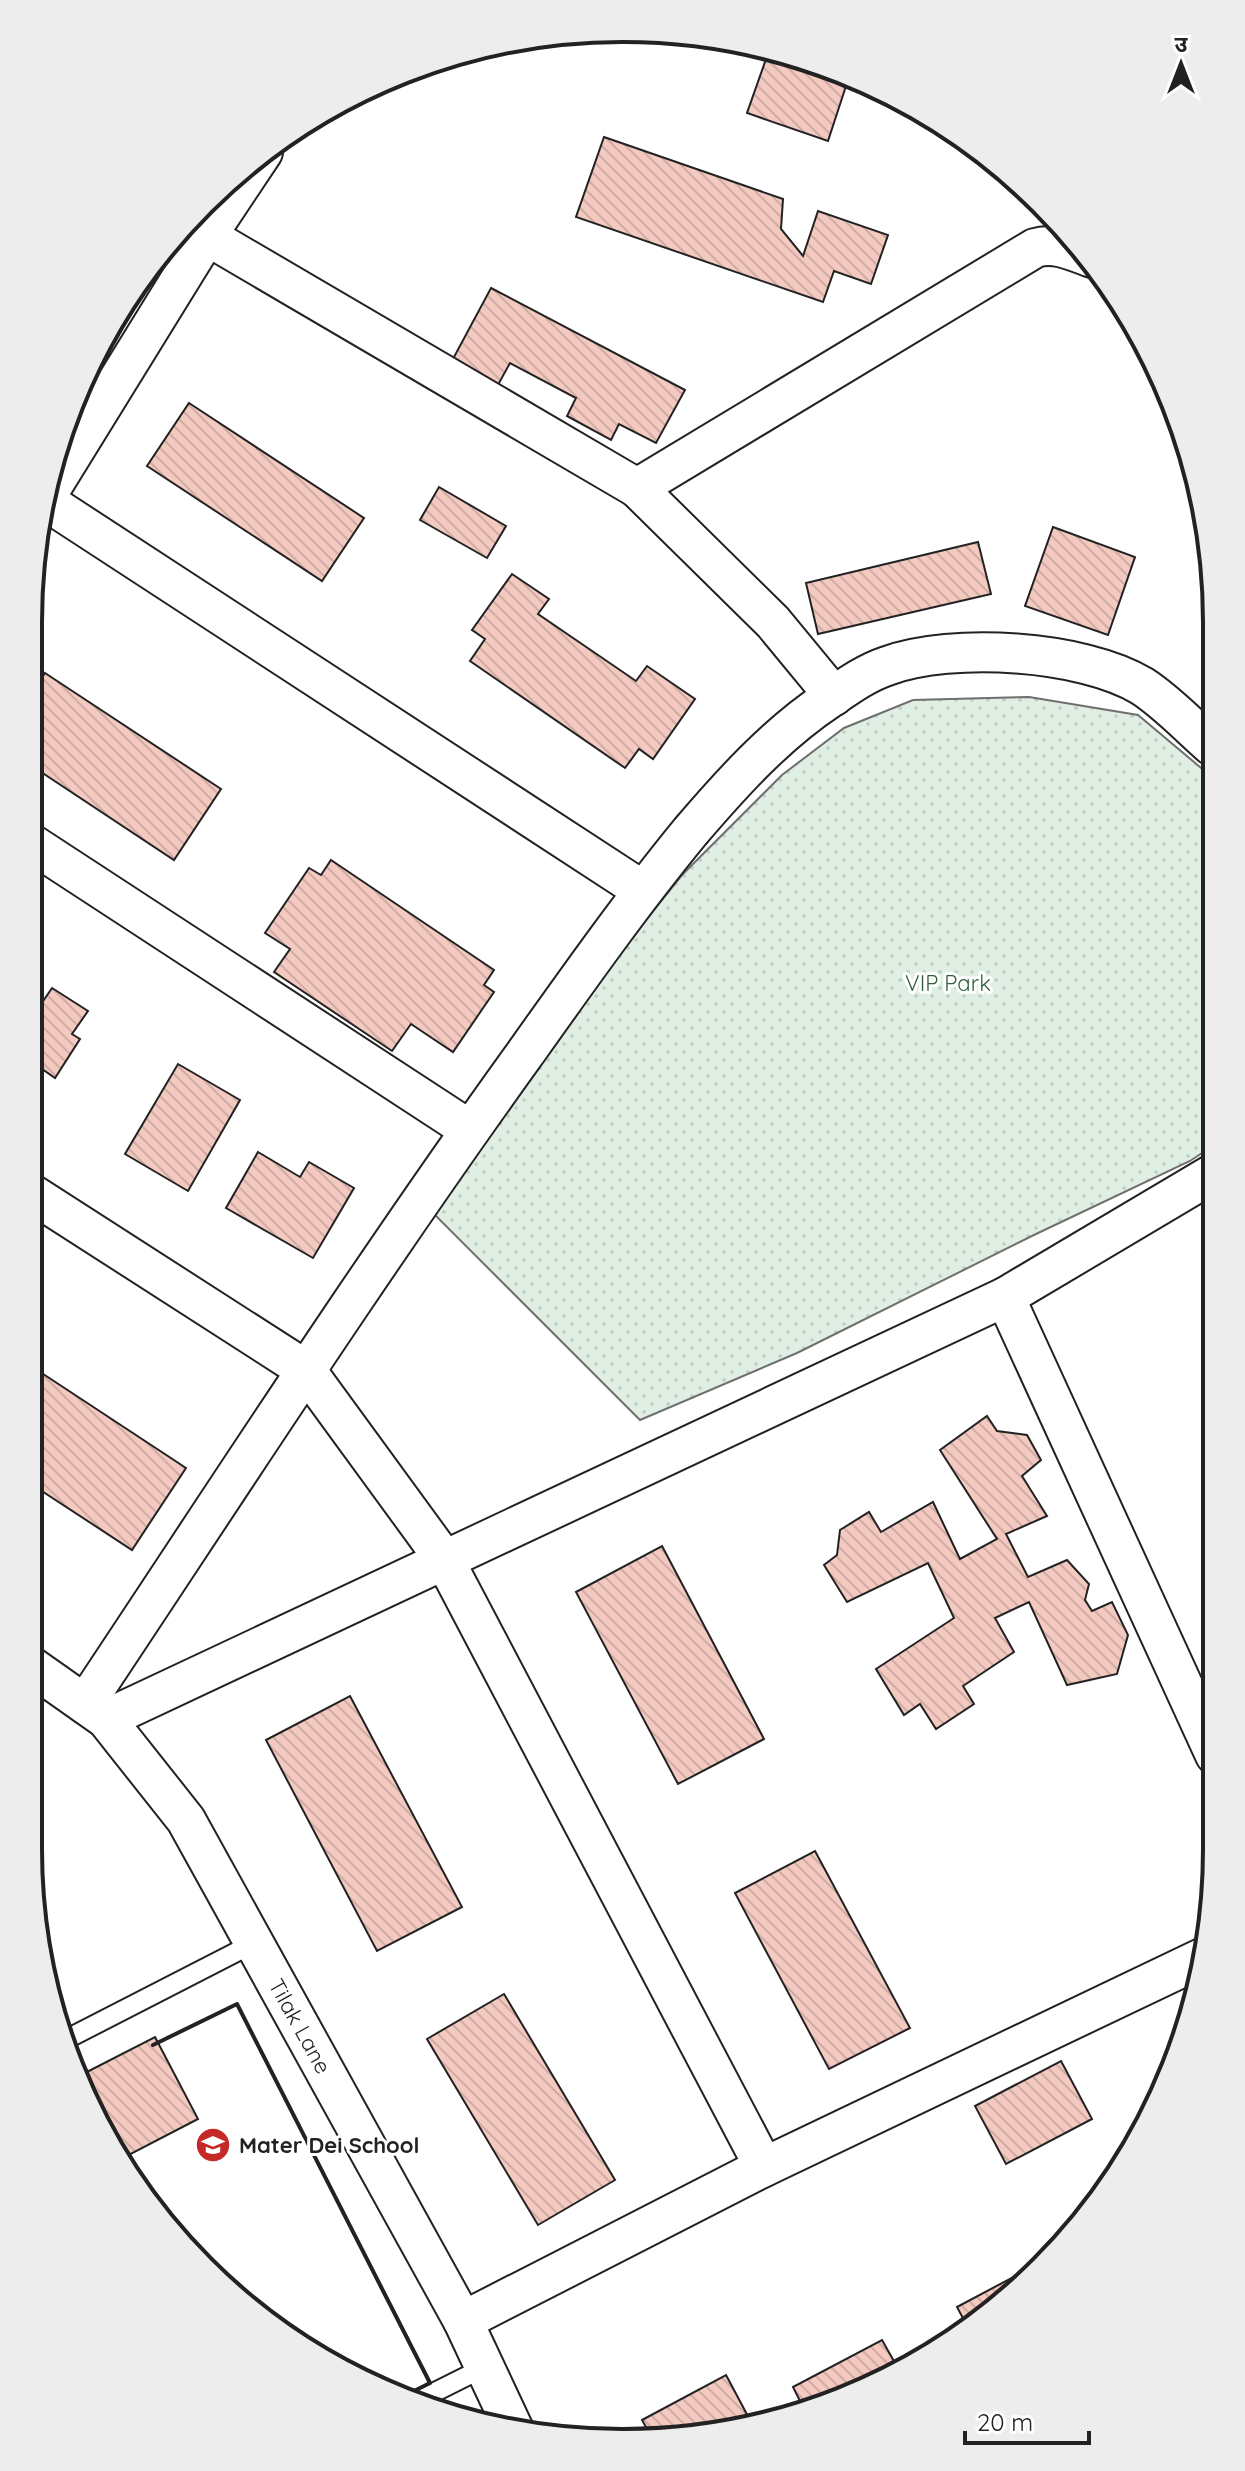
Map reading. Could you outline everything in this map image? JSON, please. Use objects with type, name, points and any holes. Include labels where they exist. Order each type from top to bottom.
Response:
[{"type":"street","points":[[62,471],[241,185]]},
{"type":"street","points":[[207,236],[637,488],[773,622],[834,696]]},
{"type":"street","points":[[637,488],[1035,248],[1045,245],[1065,247]]},
{"type":"street","points":[[53,507],[642,890]]},
{"type":"street","points":[[96,1711],[306,1370],[415,1206],[642,890],[754,760],[809,713],[874,671],[928,654],[999,652],[1099,668],[1142,687],[1203,738]]},
{"type":"street","points":[[42,850],[470,1130]]},
{"type":"street","points":[[96,1711],[444,1559],[1005,1297],[1203,1180]]},
{"type":"street","points":[[42,1200],[306,1370],[444,1559],[764,2167]]},
{"type":"street","points":[[1005,1297],[1203,1729]]},
{"type":"street","name":"Tilak Lane","points":[[42,1674],[96,1711],[186,1820],[463,2321],[508,2418]]},
{"type":"street","points":[[463,2321],[764,2167],[1192,1963]]},
{"type":"lane","points":[[73,2036],[254,1943]]},
{"type":"lane","points":[[428,2395],[485,2367]]},
{"type":"green space","name":"VIP Park","points":[[1029,697],[1138,715],[1203,770],[1203,1152],[797,1353],[640,1420],[426,1206],[502,1098],[682,875],[782,775],[844,728],[913,700]]},
{"type":"building","points":[[766,60],[846,86],[828,141],[747,113]]},
{"type":"building","points":[[604,137],[783,199],[781,229],[803,256],[818,211],[888,235],[871,284],[834,271],[823,302],[576,217]]},
{"type":"building","points":[[491,288],[685,390],[656,443],[619,424],[611,440],[567,416],[576,398],[510,363],[493,394],[447,370]]},
{"type":"building","points":[[189,403],[364,518],[322,581],[147,466]]},
{"type":"building","points":[[439,487],[506,526],[487,558],[420,520]]},
{"type":"building","points":[[1053,527],[1135,557],[1108,635],[1025,606]]},
{"type":"building","points":[[978,542],[991,594],[818,634],[806,583]]},
{"type":"building","points":[[512,574],[549,599],[538,614],[636,681],[647,666],[695,699],[653,759],[639,749],[625,768],[470,661],[485,639],[472,630]]},
{"type":"building","points":[[45,673],[221,789],[174,860],[42,773],[42,678]]},
{"type":"building","points":[[331,860],[494,970],[484,985],[494,992],[453,1052],[411,1024],[392,1051],[274,972],[290,949],[265,933],[309,868],[321,875]]},
{"type":"building","points":[[52,988],[88,1011],[72,1034],[80,1039],[55,1078],[42,1069],[42,1003]]},
{"type":"building","points":[[178,1064],[240,1100],[188,1191],[125,1154]]},
{"type":"building","points":[[258,1152],[300,1177],[309,1162],[354,1188],[313,1258],[226,1208]]},
{"type":"building","points":[[42,1373],[186,1468],[132,1550],[42,1491]]},
{"type":"building","points":[[987,1416],[997,1431],[1027,1435],[1041,1460],[1022,1476],[1047,1516],[1006,1534],[1028,1577],[1067,1560],[1089,1584],[1085,1600],[1092,1611],[1112,1602],[1128,1635],[1117,1674],[1067,1685],[1029,1602],[995,1618],[1014,1652],[963,1686],[974,1704],[936,1729],[920,1704],[904,1715],[876,1669],[954,1618],[928,1563],[847,1602],[824,1565],[837,1555],[840,1530],[869,1512],[881,1532],[933,1502],[960,1559],[997,1539],[940,1450]]},
{"type":"building","points":[[662,1546],[764,1739],[678,1784],[576,1592]]},
{"type":"building","points":[[350,1696],[462,1907],[377,1951],[266,1740]]},
{"type":"building","points":[[815,1851],[910,2028],[829,2069],[735,1893]]},
{"type":"building","points":[[504,1994],[615,2180],[538,2225],[427,2039]]},
{"type":"building","points":[[155,2037],[198,2119],[130,2155],[87,2072]]},
{"type":"building","points":[[1061,2061],[1092,2119],[1006,2164],[975,2106]]},
{"type":"building","points":[[1014,2277],[963,2318],[957,2307]]},
{"type":"building","points":[[882,2340],[894,2361],[845,2385],[800,2401],[793,2387]]},
{"type":"building","points":[[726,2375],[747,2415],[660,2428],[647,2428],[642,2420]]},
{"type":"wall","points":[[153,2045],[237,2004],[430,2383],[415,2390]]},
{"type":"place","name":"Mater Dei School","points":[[213,2145]]}]
